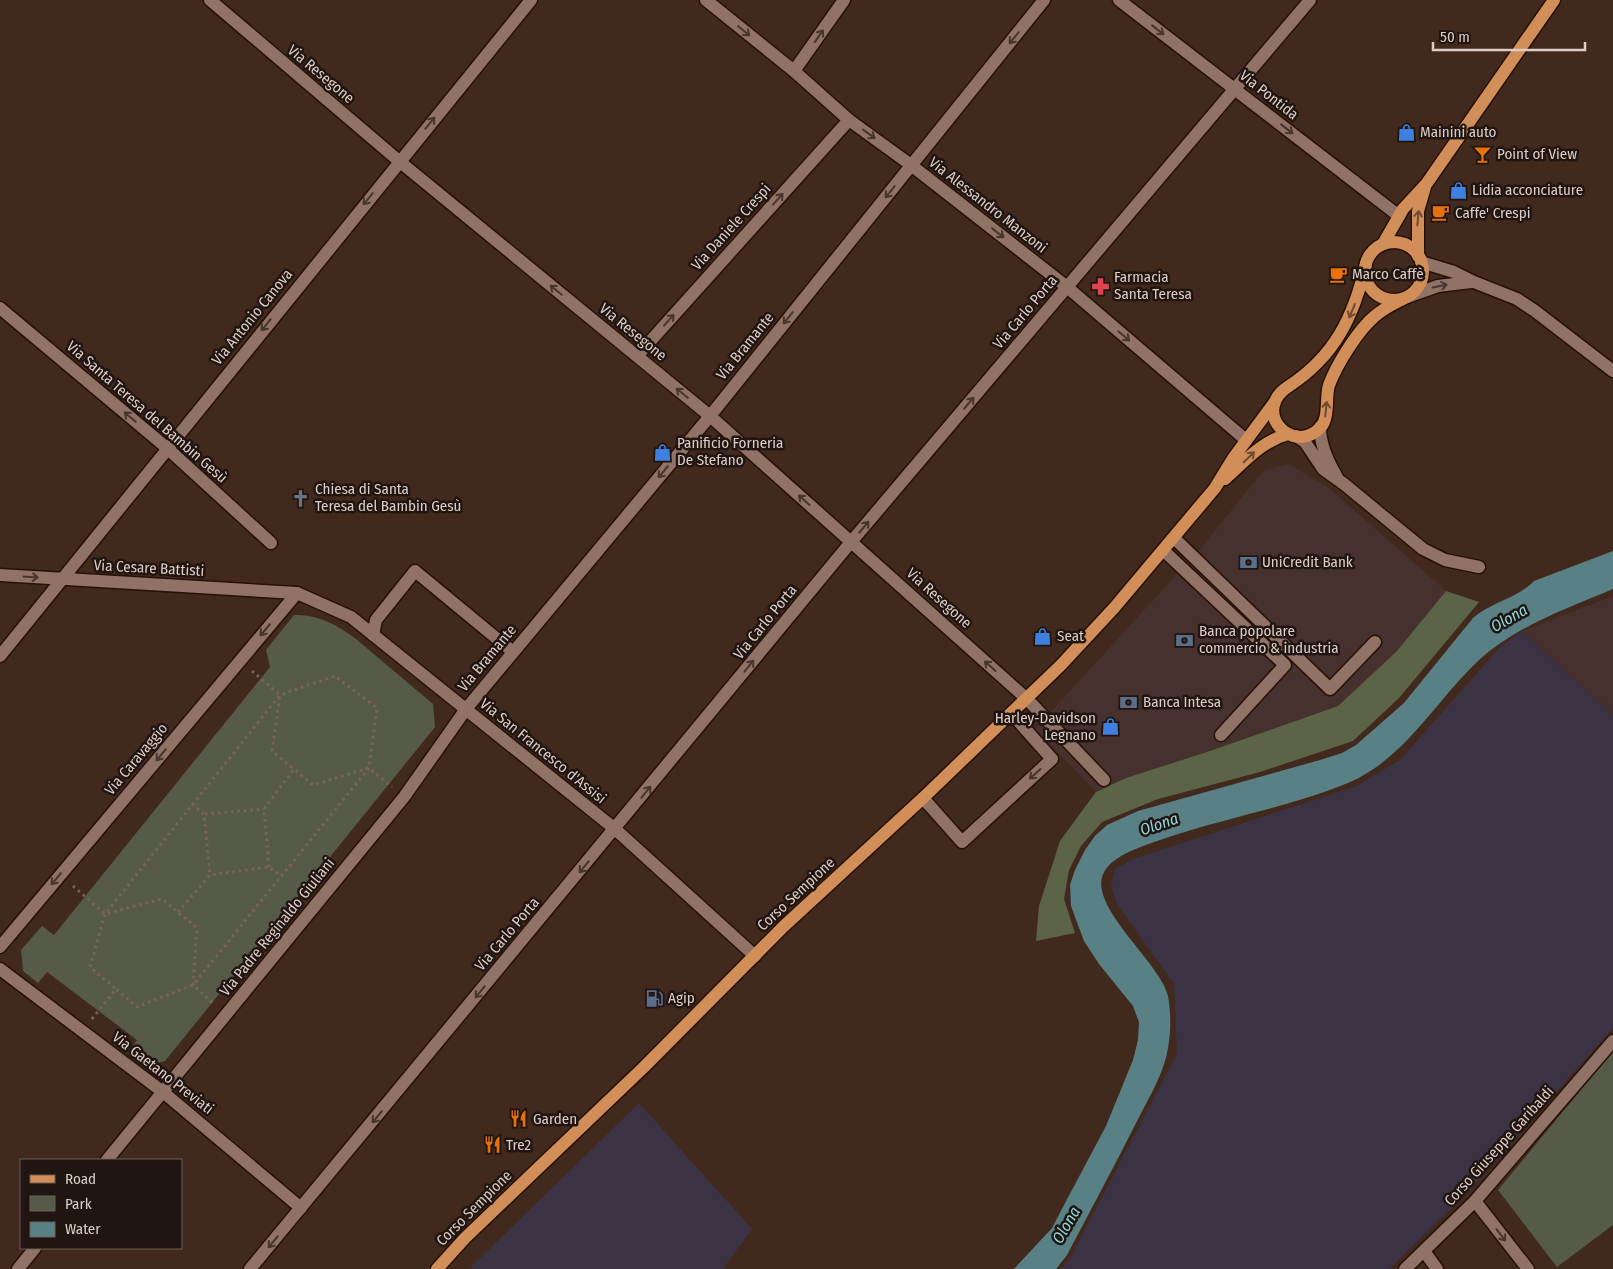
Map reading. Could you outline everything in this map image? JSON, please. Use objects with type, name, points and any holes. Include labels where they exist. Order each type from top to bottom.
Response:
[{"type":"main road","name":"Corso Sempione","points":[[437,1269],[465,1238],[644,1066],[783,927],[923,798],[1062,664],[1114,608],[1215,488],[1246,440],[1283,390],[1304,377],[1316,366],[1342,330],[1356,302],[1369,256],[1382,244],[1399,216],[1427,183],[1554,0]]},
{"type":"main road","name":"Corso Sempione","points":[[1215,488],[1262,446],[1275,438],[1308,435],[1320,428],[1324,421],[1330,384],[1348,350],[1373,318],[1414,292],[1422,278],[1423,269],[1419,259],[1418,211],[1427,183]]},
{"type":"main road","points":[[1382,244],[1391,242],[1409,246],[1419,259]]},
{"type":"main road","points":[[1366,264],[1365,274],[1367,282],[1377,294],[1384,299],[1392,300],[1406,297]]},
{"type":"main road","points":[[1274,402],[1273,415],[1275,421],[1281,430],[1292,435]]},
{"type":"street","name":"Via Resegone","points":[[210,0],[399,161],[710,416],[1027,698],[1104,780]]},
{"type":"street","name":"Via Antonio Canova","points":[[0,656],[531,0]]},
{"type":"street","name":"Via Alessandro Manzoni","points":[[706,0],[794,71],[849,120],[911,165],[1067,287],[1246,440]]},
{"type":"street","points":[[794,71],[844,0]]},
{"type":"street","name":"Via Bramante","points":[[466,710],[710,416],[1044,0]]},
{"type":"street","name":"Via Pontida","points":[[1119,0],[1399,216]]},
{"type":"street","name":"Via Carlo Porta","points":[[250,1269],[851,542],[1310,0]]},
{"type":"street","name":"Via Daniele Crespi","points":[[637,356],[849,120]]},
{"type":"street","points":[[1419,259],[1507,294],[1521,302],[1613,371]]},
{"type":"street","points":[[1406,297],[1438,286],[1474,282]]},
{"type":"street","name":"Via Santa Teresa del Bambin Gesù","points":[[0,308],[167,448],[271,543]]},
{"type":"street","points":[[1320,428],[1326,457],[1337,477],[1344,484]]},
{"type":"street","points":[[1292,435],[1305,442],[1319,466],[1344,484],[1422,549],[1445,560],[1479,567]]},
{"type":"street","points":[[1174,538],[1330,689],[1375,642]]},
{"type":"street","points":[[1163,550],[1285,665],[1222,735]]},
{"type":"street","points":[[373,635],[376,620],[415,571],[513,652]]},
{"type":"street","name":"Via Cesare Battisti","points":[[0,575],[297,593]]},
{"type":"street","name":"Via San Francesco d'Assisi","points":[[297,593],[350,617],[373,635],[615,829],[755,956]]},
{"type":"street","name":"Via Caravaggio","points":[[0,947],[297,593]]},
{"type":"street","name":"Via Padre Reginaldo Giuliani","points":[[108,1159],[404,798],[466,710]]},
{"type":"street","points":[[923,798],[962,842],[1052,759],[1011,713]]},
{"type":"street","name":"Via Gaetano Previati","points":[[0,969],[163,1092],[301,1208]]},
{"type":"street","name":"Corso Giuseppe Garibaldi","points":[[1406,1269],[1475,1202],[1613,1041]]},
{"type":"street","points":[[1475,1202],[1528,1269]]},
{"type":"street","points":[[18,1269],[34,1249]]},
{"type":"street","points":[[1424,1251],[1437,1269]]},
{"type":"path","points":[[241,660],[280,695]]},
{"type":"path","points":[[335,676],[378,708],[369,768],[193,985],[137,1007],[90,967],[105,914],[280,695],[335,676]]},
{"type":"path","points":[[280,695],[272,751],[313,786],[369,768]]},
{"type":"path","points":[[369,768],[404,798]]},
{"type":"path","points":[[269,867],[264,809],[294,769]]},
{"type":"path","points":[[192,804],[204,814],[264,809]]},
{"type":"path","points":[[204,814],[210,875]]},
{"type":"path","points":[[178,912],[210,875],[269,867],[282,876]]},
{"type":"path","points":[[60,874],[105,914]]},
{"type":"path","points":[[105,914],[162,899],[197,928],[193,985],[225,1016]]},
{"type":"path","points":[[83,1032],[116,989]]},
{"type":"shaded area","points":[[1289,464],[1329,488],[1446,591],[1397,651],[1338,706],[1126,778],[1096,792],[1035,729],[1200,549],[1264,470]]},
{"type":"shaded area","points":[[1613,596],[1613,715],[1522,631]]},
{"type":"shaded area","points":[[1522,631],[1613,715],[1613,1028],[1467,1193],[1389,1269],[1061,1269],[1070,1258],[1177,1054],[1174,984],[1117,904],[1111,886],[1115,869],[1133,859],[1357,786],[1400,760],[1501,646]]},
{"type":"shaded area","points":[[639,1103],[752,1229],[723,1269],[469,1269]]},
{"type":"green space","points":[[1446,591],[1479,602],[1399,698],[1353,741],[1260,772],[1158,799],[1102,822],[1081,846],[1069,870],[1064,899],[1075,933],[1036,941],[1039,906],[1060,841],[1096,792],[1126,778],[1338,706],[1397,651]]},
{"type":"green space","points":[[294,615],[311,616],[327,621],[356,639],[433,704],[435,727],[165,1061],[146,1066],[128,1053],[137,1040],[47,972],[38,983],[23,971],[21,950],[42,926],[54,935],[270,667],[266,650]]},
{"type":"green space","points":[[1613,1051],[1613,1225],[1557,1267],[1498,1190]]},
{"type":"water","name":"Olona","points":[[1613,551],[1613,589],[1542,619],[1493,649],[1478,661],[1400,747],[1364,775],[1321,793],[1146,845],[1126,854],[1108,866],[1102,877],[1102,891],[1108,905],[1117,921],[1163,983],[1168,996],[1170,1029],[1166,1058],[1150,1096],[1067,1255],[1056,1269],[1014,1269],[1052,1228],[1106,1126],[1133,1060],[1138,1040],[1139,1022],[1133,1006],[1099,964],[1084,941],[1071,906],[1070,885],[1075,870],[1085,850],[1095,836],[1107,825],[1138,811],[1342,753],[1356,745],[1404,703],[1473,618],[1520,592],[1534,581]]},
{"type":"place","name":"Mainini auto","points":[[1406,132]]},
{"type":"place","name":"Point of View","points":[[1483,154]]},
{"type":"place","name":"Lidia acconciature","points":[[1458,190]]},
{"type":"place","name":"Caffe' Crespi","points":[[1441,213]]},
{"type":"place","name":"Marco Caffè","points":[[1338,274]]},
{"type":"place","name":"Farmacia Santa Teresa","points":[[1100,286]]},
{"type":"place","name":"Panificio Forneria De Stefano","points":[[663,452]]},
{"type":"place","name":"Chiesa di Santa Teresa del Bambin Gesù","points":[[301,498]]},
{"type":"place","name":"UniCredit Bank","points":[[1248,562]]},
{"type":"place","name":"Seat","points":[[1043,636]]},
{"type":"place","name":"Banca popolare commercio & industria","points":[[1185,640]]},
{"type":"place","name":"Banca Intesa","points":[[1129,702]]},
{"type":"place","name":"Harley-Davidson Legnano","points":[[1110,727]]},
{"type":"place","name":"Agip","points":[[654,998]]},
{"type":"place","name":"Garden","points":[[519,1119]]},
{"type":"place","name":"Tre2","points":[[492,1145]]}]
